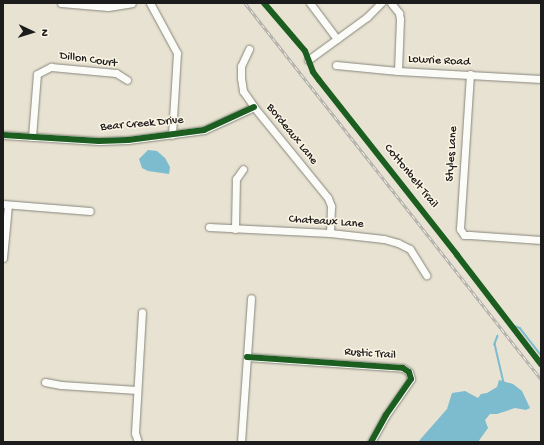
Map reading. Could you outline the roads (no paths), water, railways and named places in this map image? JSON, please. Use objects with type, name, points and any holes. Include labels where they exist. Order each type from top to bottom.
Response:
[{"type":"street","points":[[61,3],[108,7],[132,3]]},
{"type":"street","points":[[150,3],[177,53],[172,135]]},
{"type":"street","points":[[310,3],[337,39]]},
{"type":"street","points":[[308,60],[367,17],[381,3]]},
{"type":"street","points":[[391,3],[399,13],[400,19],[398,71]]},
{"type":"street","name":"Bordeaux Lane","points":[[249,49],[241,66],[240,78],[243,91],[254,107],[328,198],[331,206],[330,233]]},
{"type":"street","name":"Lowrie Road","points":[[336,65],[398,71],[541,79]]},
{"type":"street","name":"Dillon Court","points":[[32,137],[37,74],[51,67],[116,74],[127,80]]},
{"type":"street","name":"Styles Lane","points":[[470,74],[459,224],[460,229],[463,233],[470,235],[541,240]]},
{"type":"street","name":"Bear Creek Drive","points":[[3,135],[99,141],[128,140],[204,130],[254,107]]},
{"type":"street","points":[[235,229],[236,179],[243,170]]},
{"type":"street","points":[[3,258],[6,204],[90,211]]},
{"type":"street","name":"Chateaux Lane","points":[[209,227],[330,233],[384,239],[398,243],[410,249],[426,275]]},
{"type":"street","points":[[241,442],[251,298]]},
{"type":"street","points":[[138,442],[135,433],[142,312]]},
{"type":"street","name":"Rustic Trail","points":[[247,357],[403,368],[409,372],[411,379],[386,415],[372,442]]},
{"type":"street","points":[[45,382],[61,385],[137,390]]},
{"type":"water","points":[[148,150],[157,151],[165,158],[170,167],[169,174],[148,171],[142,168],[139,159]]},
{"type":"water","points":[[499,380],[513,384],[522,391],[530,408],[526,410],[515,408],[497,414],[490,414],[485,420],[488,428],[478,442],[418,442],[447,409],[452,393],[465,391],[478,398],[481,394],[487,393],[497,387]]},
{"type":"waterway","points":[[512,325],[520,328],[541,355]]},
{"type":"waterway","points":[[498,336],[495,344],[504,382]]},
{"type":"railway","points":[[245,3],[541,379]]}]
